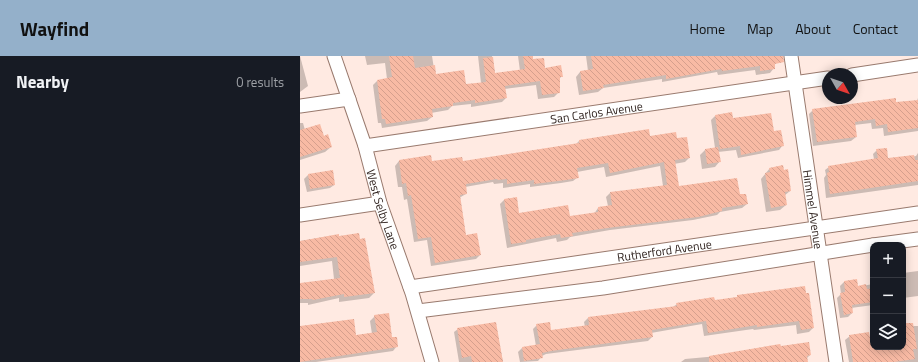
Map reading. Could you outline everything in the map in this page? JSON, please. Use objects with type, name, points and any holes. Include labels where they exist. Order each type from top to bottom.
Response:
[{"type":"street","name":"West Selby Lane","points":[[334,56],[365,146],[380,203],[418,311],[432,362]]},
{"type":"street","name":"Himmel Avenue","points":[[791,56],[836,362]]},
{"type":"street","points":[[858,74],[918,65]]},
{"type":"street","name":"San Carlos Avenue","points":[[365,146],[822,79]]},
{"type":"street","points":[[300,106],[349,99]]},
{"type":"street","points":[[300,215],[380,203]]},
{"type":"street","name":"Rutherford Avenue","points":[[410,287],[918,213]]},
{"type":"street","points":[[896,242],[918,239]]},
{"type":"street","points":[[418,311],[603,288],[820,252],[870,245]]},
{"type":"building","points":[[389,56],[413,56],[415,68],[435,65],[436,74],[464,70],[466,84],[486,82],[483,58],[493,57],[495,73],[525,69],[523,56],[533,56],[533,59],[544,58],[545,68],[561,65],[563,77],[560,77],[560,93],[542,95],[540,81],[505,86],[507,98],[475,103],[475,100],[453,103],[453,106],[432,109],[433,117],[386,124],[385,119],[382,119],[377,80],[392,77]]},
{"type":"building","points":[[591,56],[783,56],[784,62],[775,64],[775,69],[760,71],[760,66],[722,71],[721,69],[666,79],[666,75],[603,85],[604,88],[583,91],[580,71],[593,69]]},
{"type":"building","points":[[896,98],[896,102],[918,100],[918,128],[888,132],[887,124],[876,126],[875,119],[855,122],[857,137],[817,142],[812,109]]},
{"type":"building","points":[[732,112],[733,118],[771,113],[774,131],[781,130],[784,146],[741,155],[740,146],[720,149],[715,115]]},
{"type":"building","points":[[320,124],[324,136],[328,134],[332,147],[300,157],[300,130]]},
{"type":"building","points":[[649,129],[650,136],[676,132],[677,138],[687,137],[690,158],[675,160],[679,186],[737,178],[740,194],[746,194],[748,204],[722,208],[722,211],[698,217],[572,233],[573,236],[561,238],[560,234],[511,244],[504,199],[517,197],[519,213],[568,205],[570,216],[598,212],[598,207],[612,205],[610,192],[667,185],[664,162],[610,173],[608,163],[577,168],[579,178],[566,180],[534,184],[534,180],[507,184],[507,179],[497,179],[466,184],[467,194],[460,195],[466,235],[477,233],[481,255],[435,263],[431,237],[418,239],[411,195],[408,196],[406,183],[402,184],[399,160],[431,155],[432,161],[462,157],[463,161],[579,143],[579,140]]},
{"type":"building","points":[[718,147],[721,162],[707,164],[705,149]]},
{"type":"building","points":[[887,148],[888,158],[914,155],[915,160],[918,160],[918,181],[830,194],[827,173],[829,172],[828,166],[878,158],[876,149]]},
{"type":"building","points":[[783,165],[784,170],[788,169],[791,191],[785,192],[787,205],[771,208],[765,173],[770,172],[769,168]]},
{"type":"building","points":[[333,170],[335,185],[310,189],[308,174]]},
{"type":"building","points":[[359,233],[360,239],[365,238],[375,293],[344,297],[344,294],[313,300],[300,299],[300,283],[340,278],[337,257],[300,262],[300,241],[339,234],[339,236]]},
{"type":"building","points":[[857,279],[858,286],[866,284],[867,289],[870,288],[870,302],[852,305],[853,313],[844,315],[840,293],[845,292],[844,281]]},
{"type":"building","points":[[805,286],[806,293],[809,293],[814,328],[801,330],[799,321],[757,327],[757,325],[708,333],[706,321],[652,330],[653,337],[551,351],[542,353],[543,358],[524,361],[522,347],[540,344],[536,324],[550,322],[551,330],[589,325],[588,317],[677,306],[676,303],[714,297],[715,300],[737,297],[737,295]]},
{"type":"building","points":[[389,313],[392,337],[397,337],[398,347],[300,362],[300,326],[354,319],[356,335],[377,332],[374,315]]},
{"type":"building","points":[[496,322],[503,362],[472,362],[471,356],[462,358],[457,328]]},
{"type":"building","points":[[906,323],[913,323],[917,349],[913,349],[915,359],[894,362],[853,362],[849,335],[869,332],[870,350],[906,350]]},
{"type":"building","points":[[809,342],[811,355],[807,356],[808,362],[709,362],[709,356],[780,344],[781,346]]}]
